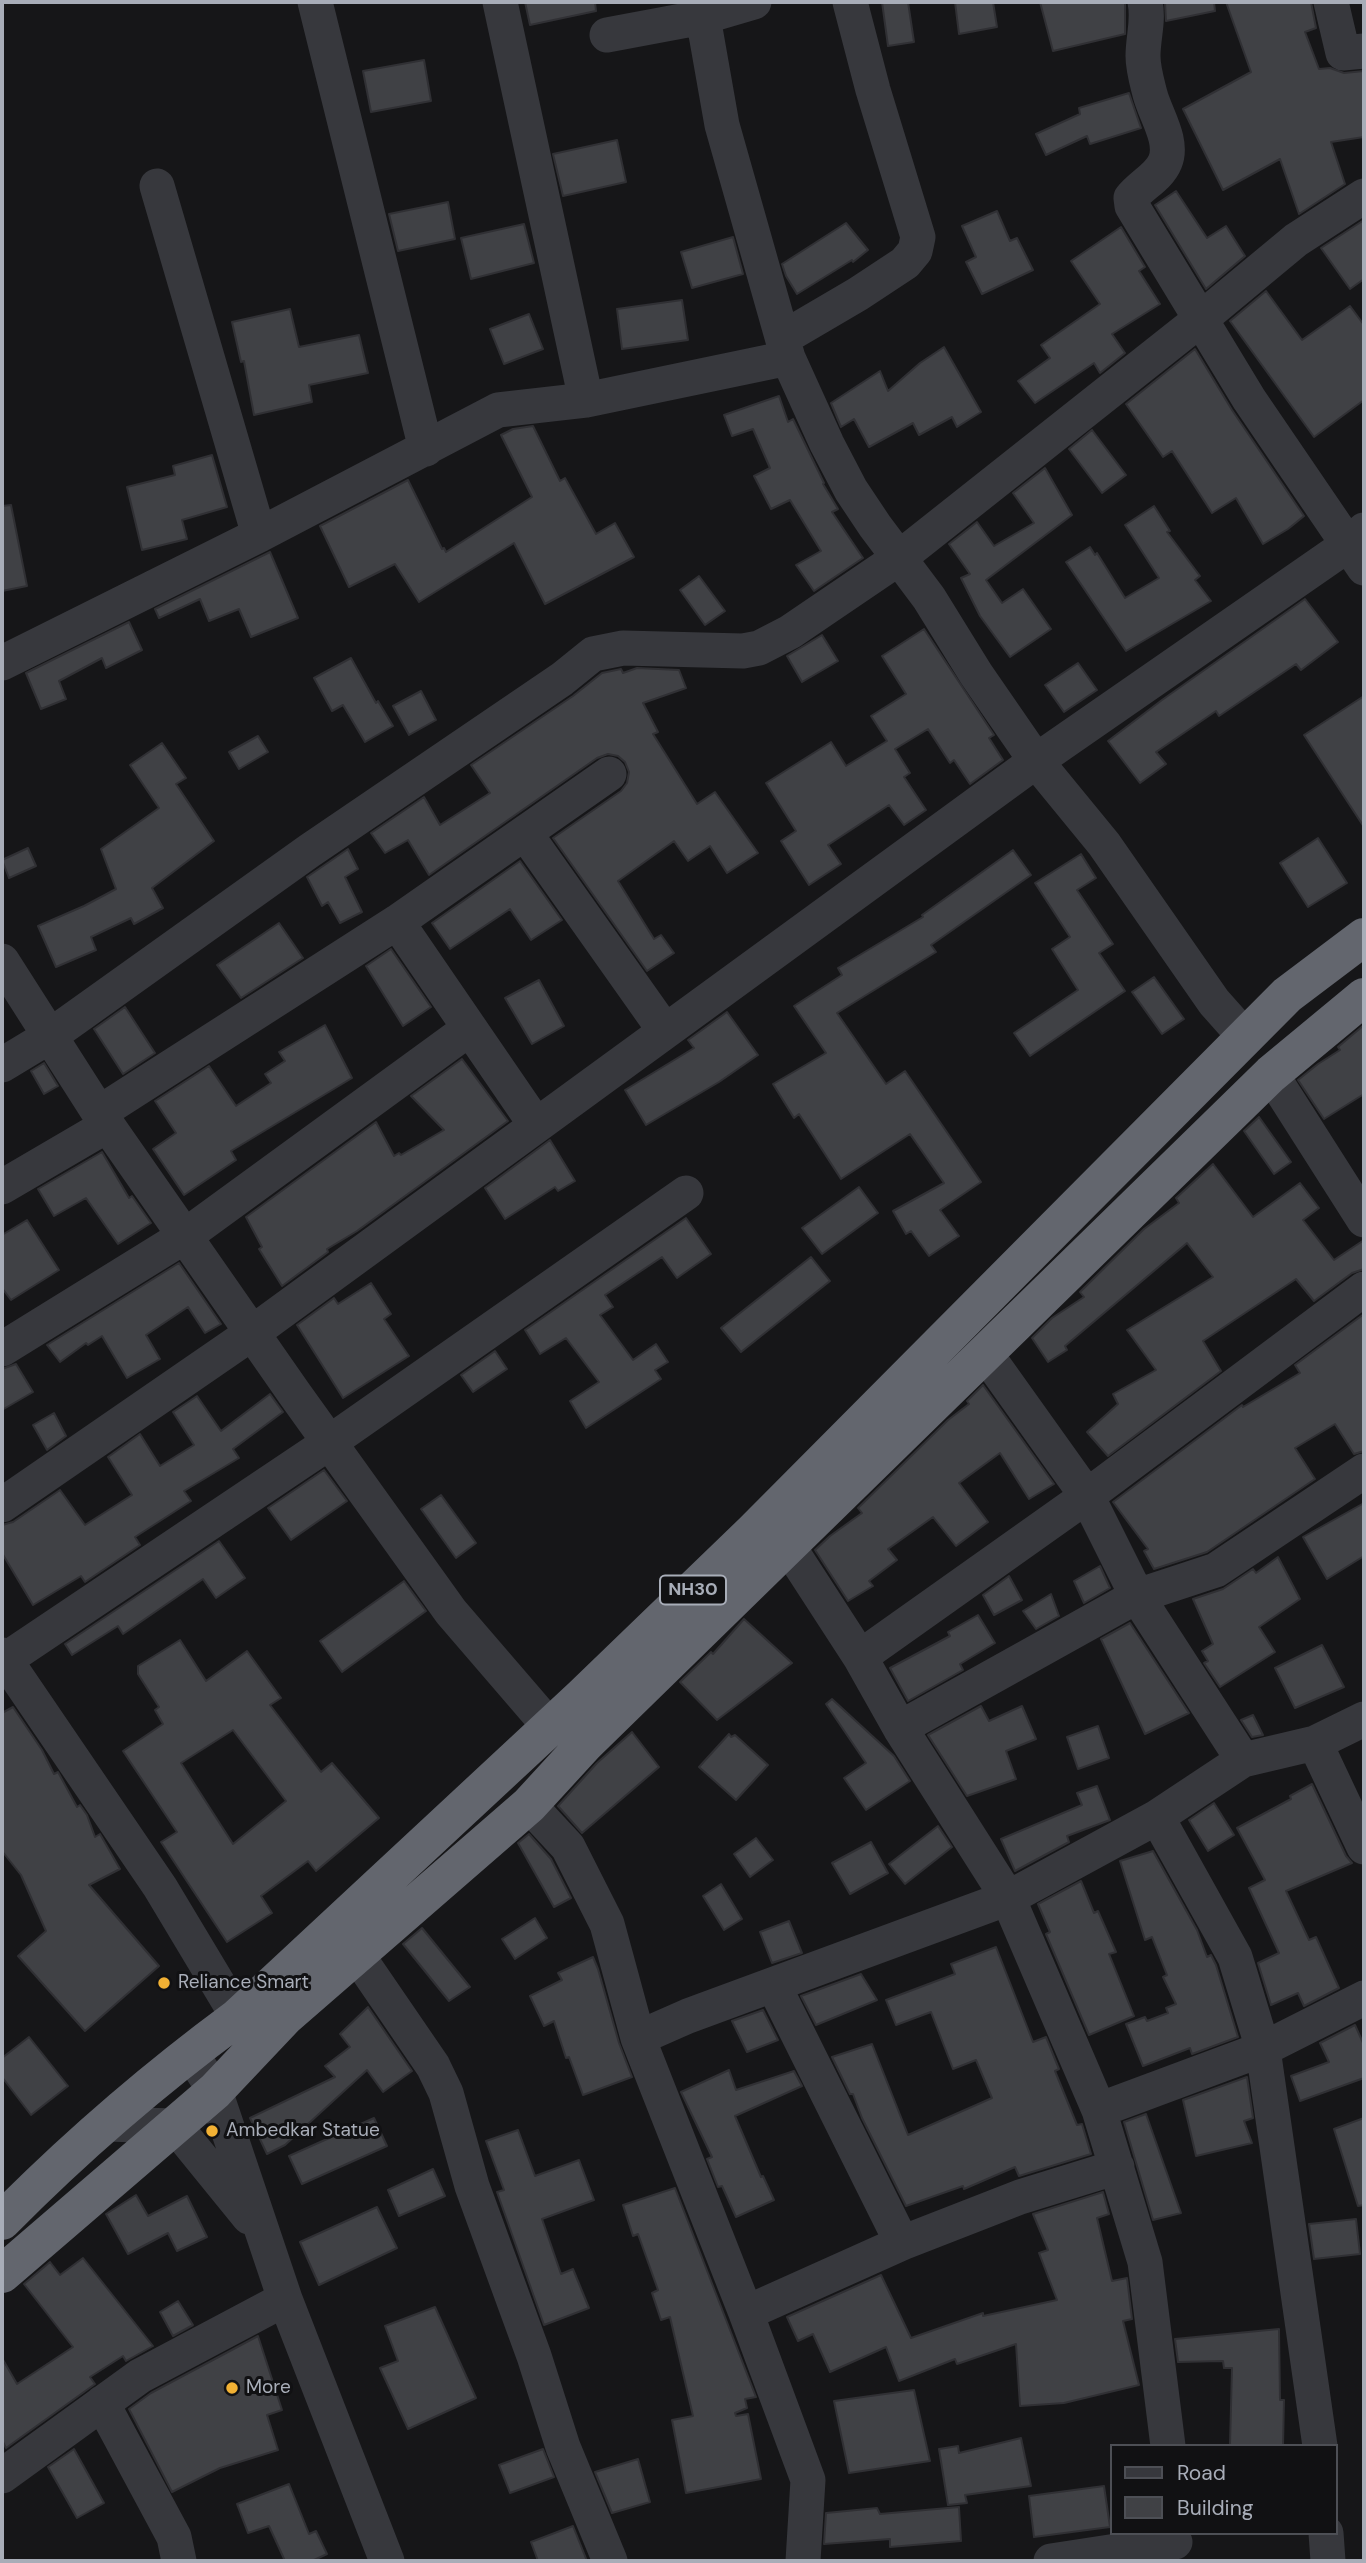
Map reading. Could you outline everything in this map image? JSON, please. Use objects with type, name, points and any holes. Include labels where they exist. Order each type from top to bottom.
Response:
[{"type":"highway","name":"NH30","points":[[2,2221],[53,2169],[104,2124],[190,2052],[238,2017],[550,1727],[753,1532],[1287,995],[1364,937]]},
{"type":"highway","name":"NH30","points":[[2,2274],[215,2091],[285,2017],[529,1805],[585,1744],[1271,1074],[1364,997]]},
{"type":"street","points":[[314,2],[426,449]]},
{"type":"street","points":[[500,2],[586,400]]},
{"type":"street","points":[[607,35],[703,17],[754,2]]},
{"type":"street","points":[[2,663],[259,535],[498,410],[586,400],[786,348],[905,263],[915,251],[918,237],[873,90],[850,2]]},
{"type":"street","points":[[2,1505],[253,1333],[1036,761],[1359,547],[1249,399],[1130,202],[1134,194],[1161,168],[1167,149],[1145,75],[1143,55],[1148,15],[1145,2]]},
{"type":"street","points":[[1332,2],[1343,53],[1364,51]]},
{"type":"street","points":[[703,17],[722,125],[786,348],[827,444],[851,490],[929,598],[976,674],[1036,761],[1104,844],[1214,1002],[1246,1038]]},
{"type":"street","points":[[157,186],[259,535]]},
{"type":"street","points":[[2,1065],[50,1036],[309,851],[562,679],[593,654],[623,648],[743,651],[759,648],[790,632],[900,558],[1296,240],[1364,196]]},
{"type":"street","points":[[2,1187],[397,922],[609,774]]},
{"type":"street","points":[[524,833],[665,1031]]},
{"type":"street","points":[[397,922],[536,1125]]},
{"type":"street","points":[[2,961],[103,1119],[330,1442],[452,1612],[550,1727]]},
{"type":"street","points":[[2,1349],[185,1236],[469,1029]]},
{"type":"street","points":[[1271,1074],[1364,1220]]},
{"type":"street","points":[[238,2017],[160,1888],[3,1658],[330,1442],[686,1193]]},
{"type":"street","points":[[860,1657],[1087,1496],[1364,1289]]},
{"type":"street","points":[[985,1353],[1087,1496],[1137,1596],[1243,1760]]},
{"type":"street","points":[[900,1728],[1137,1596],[1216,1570],[1364,1471]]},
{"type":"street","points":[[788,1546],[860,1657],[900,1728],[1008,1898],[1099,2110],[1145,2262],[1168,2444]]},
{"type":"street","points":[[638,2038],[688,2016],[1008,1898],[1157,1816],[1243,1760],[1315,1744],[1364,1719]]},
{"type":"street","points":[[1315,1744],[1364,1847]]},
{"type":"street","points":[[529,1805],[568,1847],[607,1924],[638,2038],[808,2480],[803,2561]]},
{"type":"street","points":[[1157,1816],[1235,1957],[1263,2049],[1320,2444]]},
{"type":"street","points":[[357,1955],[433,2066],[446,2093],[472,2186],[534,2356],[563,2447],[610,2561]]},
{"type":"street","points":[[774,1986],[902,2243]]},
{"type":"street","points":[[1099,2110],[1263,2049],[1364,1998]]},
{"type":"street","points":[[190,2052],[215,2091],[285,2299],[387,2561]]},
{"type":"street","points":[[104,2124],[175,2126],[262,2233]]},
{"type":"street","points":[[746,2313],[902,2243],[1020,2197],[1117,2167]]},
{"type":"street","points":[[2,2476],[140,2376],[285,2299]]},
{"type":"street","points":[[102,2403],[174,2537],[180,2561]]},
{"type":"street","points":[[1326,2535],[1328,2561]]},
{"type":"street","points":[[1051,2561],[1175,2546]]},
{"type":"building","points":[[525,2],[595,2],[596,11],[530,25]]},
{"type":"building","points":[[882,2],[908,2],[914,42],[888,46]]},
{"type":"building","points":[[955,2],[993,2],[997,27],[959,34]]},
{"type":"building","points":[[1040,2],[1125,2],[1125,34],[1053,51]]},
{"type":"building","points":[[1165,2],[1214,2],[1215,11],[1166,21]]},
{"type":"building","points":[[1226,2],[1311,2],[1316,28],[1305,32],[1319,69],[1330,68],[1344,73],[1364,71],[1364,137],[1331,142],[1345,184],[1299,214],[1280,159],[1223,190],[1183,109],[1251,72]]},
{"type":"building","points":[[424,60],[431,101],[371,112],[363,71]]},
{"type":"building","points":[[1129,93],[1141,128],[1090,144],[1087,136],[1046,155],[1036,134],[1080,114],[1079,108]]},
{"type":"building","points":[[617,140],[626,182],[563,196],[553,154]]},
{"type":"building","points":[[1176,191],[1207,238],[1226,226],[1245,256],[1206,289],[1155,205]]},
{"type":"building","points":[[448,202],[455,239],[398,251],[389,214]]},
{"type":"building","points":[[997,211],[1010,241],[1017,238],[1033,270],[982,294],[966,262],[976,257],[962,226]]},
{"type":"building","points":[[1364,220],[1364,279],[1350,289],[1321,248]]},
{"type":"building","points":[[846,223],[868,250],[853,262],[852,260],[797,294],[782,264]]},
{"type":"building","points":[[524,224],[534,263],[471,279],[461,238]]},
{"type":"building","points":[[1121,227],[1145,267],[1139,271],[1160,304],[1112,334],[1125,353],[1100,373],[1094,363],[1035,403],[1018,381],[1050,358],[1041,345],[1100,304],[1071,261]]},
{"type":"building","points":[[733,237],[743,274],[692,288],[681,252]]},
{"type":"building","points":[[1266,291],[1302,340],[1350,306],[1364,325],[1364,400],[1314,437],[1230,321]]},
{"type":"building","points":[[682,300],[688,340],[622,349],[617,309]]},
{"type":"building","points":[[290,309],[299,347],[359,335],[368,373],[309,385],[312,402],[254,415],[244,361],[241,362],[232,322]]},
{"type":"building","points":[[529,314],[543,349],[504,364],[490,329]]},
{"type":"building","points":[[944,347],[981,412],[957,427],[952,417],[919,435],[913,423],[869,447],[854,419],[841,427],[831,403],[880,371],[888,391],[920,363]]},
{"type":"building","points":[[1195,349],[1232,410],[1304,516],[1263,544],[1236,498],[1212,513],[1172,451],[1163,457],[1126,404]]},
{"type":"building","points":[[779,396],[788,422],[793,419],[823,484],[838,509],[832,512],[863,558],[814,591],[796,565],[821,551],[790,500],[771,509],[754,476],[770,468],[753,429],[732,436],[724,415]]},
{"type":"building","points":[[533,426],[560,481],[565,478],[596,534],[615,523],[634,557],[545,604],[514,543],[419,602],[395,564],[349,587],[320,526],[408,480],[442,549],[446,552],[532,497],[501,435],[513,429]]},
{"type":"building","points":[[1092,430],[1126,475],[1102,493],[1069,449]]},
{"type":"building","points":[[212,455],[227,507],[182,520],[187,539],[142,550],[127,487],[175,475],[173,466]]},
{"type":"building","points":[[1045,468],[1072,515],[986,580],[1002,603],[1023,589],[1051,629],[1010,657],[980,616],[961,578],[970,574],[949,544],[977,522],[994,546],[1034,523],[1013,493]]},
{"type":"building","points":[[11,505],[27,586],[2,591],[2,506]]},
{"type":"building","points":[[1154,506],[1170,531],[1167,532],[1200,576],[1195,580],[1211,601],[1126,651],[1066,562],[1090,547],[1095,555],[1097,553],[1125,598],[1159,578],[1125,525]]},
{"type":"building","points":[[270,552],[298,618],[251,637],[239,609],[209,621],[200,599],[159,618],[155,609]]},
{"type":"building","points":[[699,576],[725,611],[705,625],[680,590]]},
{"type":"building","points":[[1305,599],[1338,642],[1301,670],[1296,664],[1219,716],[1216,711],[1156,752],[1166,764],[1140,783],[1108,741]]},
{"type":"building","points":[[129,622],[142,650],[106,668],[102,658],[59,681],[66,699],[41,709],[26,673]]},
{"type":"building","points":[[924,629],[994,735],[989,738],[1003,760],[970,784],[954,760],[950,763],[928,729],[895,749],[910,773],[904,777],[926,810],[904,825],[889,805],[828,845],[841,864],[809,885],[781,841],[796,831],[766,783],[831,742],[846,766],[887,741],[871,716],[906,694],[882,656]]},
{"type":"building","points":[[822,635],[838,661],[802,682],[787,656]]},
{"type":"building","points":[[351,658],[376,703],[378,701],[393,726],[365,742],[343,705],[332,711],[314,678]]},
{"type":"building","points":[[1078,663],[1097,690],[1064,712],[1045,685]]},
{"type":"building","points":[[637,668],[679,670],[686,688],[643,703],[658,732],[653,734],[697,804],[715,792],[758,853],[727,873],[710,846],[688,861],[674,841],[618,881],[654,939],[661,935],[674,953],[647,971],[553,838],[621,791],[627,783],[629,772],[625,762],[618,756],[608,754],[597,758],[429,875],[408,840],[385,853],[371,833],[424,797],[440,825],[490,793],[471,765],[573,696],[602,673],[621,669],[623,673]]},
{"type":"building","points":[[421,691],[436,720],[409,735],[393,706]]},
{"type":"building","points":[[1364,696],[1364,827],[1304,735]]},
{"type":"building","points":[[258,736],[268,752],[239,769],[229,752]]},
{"type":"building","points":[[162,743],[186,778],[176,784],[214,841],[152,888],[163,908],[134,924],[131,918],[91,937],[96,950],[56,967],[38,926],[116,889],[101,849],[159,808],[130,765]]},
{"type":"building","points":[[1318,838],[1347,883],[1308,907],[1280,863]]},
{"type":"building","points":[[28,848],[36,866],[9,878],[2,860]]},
{"type":"building","points":[[348,849],[358,869],[345,877],[362,912],[340,923],[328,902],[322,906],[307,877]]},
{"type":"building","points":[[1013,850],[1031,875],[931,945],[936,952],[837,1013],[886,1084],[905,1071],[981,1182],[940,1210],[959,1236],[929,1256],[911,1231],[906,1234],[893,1211],[944,1183],[910,1134],[841,1179],[799,1114],[794,1118],[773,1084],[826,1053],[794,1006],[842,975],[838,968],[923,917],[922,915]]},
{"type":"building","points":[[1081,854],[1096,878],[1077,890],[1113,944],[1099,953],[1125,991],[1030,1056],[1014,1033],[1078,990],[1052,949],[1070,937],[1035,883]]},
{"type":"building","points":[[520,861],[562,920],[531,940],[510,909],[450,949],[432,923]]},
{"type":"building","points":[[279,923],[303,958],[241,998],[217,965]]},
{"type":"building","points":[[391,949],[431,1007],[403,1026],[366,966]]},
{"type":"building","points":[[1154,977],[1184,1019],[1162,1034],[1132,992]]},
{"type":"building","points":[[539,980],[564,1026],[532,1044],[505,998]]},
{"type":"building","points":[[125,1007],[155,1053],[123,1074],[94,1029]]},
{"type":"building","points":[[727,1012],[758,1055],[719,1082],[646,1125],[625,1090],[694,1048],[688,1040]]},
{"type":"building","points":[[325,1025],[352,1078],[231,1151],[236,1160],[184,1195],[153,1149],[176,1133],[155,1101],[209,1066],[236,1106],[271,1083],[265,1074],[285,1061],[279,1052]]},
{"type":"building","points":[[1364,1025],[1364,1094],[1324,1119],[1298,1080],[1340,1050],[1338,1047]]},
{"type":"building","points":[[462,1059],[508,1121],[357,1231],[327,1249],[328,1252],[282,1286],[259,1249],[262,1247],[246,1217],[376,1122],[394,1156],[399,1153],[401,1155],[444,1130],[411,1096]]},
{"type":"building","points":[[44,1063],[58,1086],[44,1094],[31,1071]]},
{"type":"building","points":[[1259,1117],[1291,1162],[1274,1174],[1244,1131]]},
{"type":"building","points":[[550,1140],[575,1181],[558,1191],[555,1187],[505,1219],[485,1188]]},
{"type":"building","points":[[102,1152],[129,1198],[132,1196],[151,1223],[118,1244],[86,1198],[54,1216],[38,1189]]},
{"type":"building","points":[[1213,1164],[1253,1217],[1300,1183],[1319,1208],[1303,1220],[1334,1260],[1364,1240],[1364,1269],[1352,1273],[1314,1301],[1296,1279],[1203,1341],[1221,1371],[1108,1456],[1087,1432],[1118,1404],[1113,1394],[1156,1370],[1127,1330],[1213,1277],[1187,1243],[1065,1346],[1067,1350],[1048,1362],[1032,1338],[1052,1318],[1084,1297],[1080,1292],[1144,1229],[1179,1203],[1176,1198]]},
{"type":"building","points":[[859,1187],[878,1213],[822,1254],[802,1228]]},
{"type":"building","points":[[686,1218],[711,1254],[677,1278],[662,1257],[605,1295],[613,1307],[600,1315],[633,1360],[656,1344],[668,1362],[655,1370],[661,1379],[586,1428],[570,1401],[599,1382],[566,1338],[540,1354],[525,1330]]},
{"type":"building","points":[[27,1220],[59,1270],[11,1300],[2,1288],[2,1235]]},
{"type":"building","points":[[811,1257],[830,1281],[741,1352],[721,1328]]},
{"type":"building","points":[[179,1263],[221,1324],[205,1333],[188,1307],[146,1335],[160,1359],[127,1378],[102,1336],[88,1345],[86,1343],[60,1362],[47,1345]]},
{"type":"building","points":[[371,1283],[391,1314],[384,1319],[409,1356],[343,1398],[297,1325],[334,1298],[338,1304]]},
{"type":"building","points":[[1364,1314],[1364,1451],[1354,1454],[1335,1424],[1295,1448],[1315,1479],[1207,1552],[1154,1569],[1144,1551],[1148,1549],[1113,1502],[1242,1405],[1243,1407],[1300,1373],[1295,1365]]},
{"type":"building","points":[[495,1351],[507,1369],[473,1392],[461,1375]]},
{"type":"building","points":[[16,1364],[33,1392],[2,1410],[2,1369]]},
{"type":"building","points":[[983,1385],[1054,1484],[1029,1499],[1000,1453],[959,1483],[988,1522],[956,1546],[933,1517],[888,1549],[897,1560],[869,1581],[873,1586],[848,1601],[815,1550],[862,1513],[858,1508],[948,1420],[969,1404],[967,1401]]},
{"type":"building","points":[[270,1394],[283,1412],[233,1449],[239,1458],[184,1491],[191,1501],[135,1537],[140,1545],[85,1582],[81,1576],[33,1605],[2,1553],[2,1525],[13,1522],[60,1490],[85,1525],[132,1495],[108,1457],[140,1434],[160,1466],[194,1445],[173,1412],[197,1396],[221,1431]]},
{"type":"building","points":[[54,1413],[66,1436],[47,1450],[33,1425]]},
{"type":"building","points":[[324,1470],[347,1501],[291,1540],[268,1508]]},
{"type":"building","points":[[441,1495],[476,1543],[456,1558],[421,1509]]},
{"type":"building","points":[[1364,1503],[1364,1556],[1327,1579],[1303,1537]]},
{"type":"building","points":[[219,1541],[245,1578],[216,1598],[203,1579],[123,1634],[118,1626],[72,1655],[65,1644]]},
{"type":"building","points":[[1278,1557],[1300,1599],[1259,1627],[1275,1652],[1220,1687],[1204,1663],[1208,1661],[1202,1651],[1213,1644],[1193,1599],[1223,1589],[1253,1569],[1256,1573]]},
{"type":"building","points":[[1100,1566],[1110,1588],[1084,1603],[1074,1581]]},
{"type":"building","points":[[1009,1576],[1022,1600],[994,1615],[983,1595]]},
{"type":"building","points":[[404,1581],[426,1611],[342,1672],[320,1641]]},
{"type":"building","points":[[1051,1594],[1059,1616],[1036,1629],[1023,1611]]},
{"type":"building","points":[[978,1615],[995,1643],[960,1664],[963,1670],[908,1701],[890,1668],[950,1636],[948,1632]]},
{"type":"building","points":[[744,1619],[792,1663],[717,1720],[680,1682],[711,1652],[713,1654]]},
{"type":"building","points":[[1130,1623],[1189,1713],[1145,1734],[1101,1639]]},
{"type":"building","points":[[180,1640],[206,1681],[247,1651],[281,1698],[270,1705],[321,1772],[332,1763],[379,1818],[316,1871],[308,1861],[261,1896],[272,1913],[227,1942],[161,1842],[177,1832],[123,1751],[163,1724],[155,1710],[159,1707],[138,1674],[138,1666]],"holes":[[[233,1730],[286,1801],[233,1844],[181,1763]]]},
{"type":"building","points":[[1322,1645],[1344,1687],[1295,1708],[1275,1668]]},
{"type":"building","points":[[832,1699],[894,1756],[910,1781],[866,1810],[844,1778],[866,1763],[826,1704]]},
{"type":"building","points":[[981,1706],[989,1721],[1022,1706],[1036,1739],[1006,1751],[1016,1779],[967,1796],[928,1735]]},
{"type":"building","points":[[13,1707],[42,1750],[54,1774],[58,1772],[77,1807],[80,1805],[87,1815],[95,1837],[100,1834],[120,1869],[89,1885],[159,1966],[85,2031],[18,1956],[46,1931],[21,1875],[2,1851],[2,1713]]},
{"type":"building","points":[[1253,1715],[1263,1735],[1252,1737],[1241,1720]]},
{"type":"building","points":[[1098,1726],[1109,1758],[1078,1769],[1067,1737]]},
{"type":"building","points":[[632,1732],[659,1767],[582,1833],[558,1806],[597,1763]]},
{"type":"building","points":[[729,1734],[731,1737],[735,1735],[768,1765],[736,1800],[699,1767]]},
{"type":"building","points":[[1312,1784],[1346,1856],[1352,1863],[1286,1891],[1309,1940],[1316,1937],[1339,1988],[1304,2006],[1298,1993],[1271,2005],[1258,1963],[1279,1953],[1249,1888],[1265,1880],[1237,1828],[1291,1799],[1290,1796]]},
{"type":"building","points":[[1097,1786],[1110,1820],[1067,1836],[1069,1842],[1015,1871],[1001,1839],[1082,1805],[1077,1793]]},
{"type":"building","points":[[1214,1803],[1234,1835],[1208,1851],[1189,1820]]},
{"type":"building","points":[[938,1826],[952,1847],[905,1884],[889,1864]]},
{"type":"building","points":[[529,1834],[551,1859],[571,1898],[554,1907],[518,1843]]},
{"type":"building","points":[[756,1838],[773,1860],[750,1877],[734,1854]]},
{"type":"building","points":[[871,1842],[888,1873],[850,1894],[832,1863]]},
{"type":"building","points":[[1153,1851],[1197,1930],[1207,1957],[1211,1955],[1216,1965],[1238,2037],[1192,2054],[1190,2048],[1143,2066],[1126,2024],[1145,2017],[1147,2021],[1168,2013],[1166,2008],[1176,2004],[1163,1977],[1167,1975],[1152,1937],[1145,1940],[1120,1861]]},
{"type":"building","points":[[1081,1881],[1094,1913],[1098,1911],[1116,1952],[1109,1954],[1134,2016],[1089,2035],[1046,1934],[1050,1932],[1038,1904]]},
{"type":"building","points":[[721,1884],[742,1919],[724,1930],[703,1896]]},
{"type":"building","points":[[535,1918],[547,1938],[515,1959],[502,1939]]},
{"type":"building","points":[[789,1921],[802,1953],[772,1963],[760,1932]]},
{"type":"building","points":[[422,1928],[470,1987],[449,2001],[403,1944]]},
{"type":"building","points":[[996,1947],[1033,2042],[1046,2037],[1059,2069],[1055,2071],[1077,2125],[1082,2124],[1091,2154],[1019,2176],[1015,2167],[964,2189],[963,2186],[906,2206],[862,2118],[853,2094],[850,2094],[832,2057],[872,2044],[908,2135],[992,2098],[976,2060],[953,2069],[931,2012],[896,2025],[886,2000],[955,1974],[951,1964]]},
{"type":"building","points":[[593,1957],[632,2077],[583,2095],[569,2057],[566,2058],[554,2021],[544,2026],[530,1996],[562,1980],[558,1973]]},
{"type":"building","points":[[861,1974],[877,2000],[816,2025],[801,1996]]},
{"type":"building","points":[[368,2007],[412,2071],[383,2092],[367,2070],[285,2145],[267,2154],[250,2118],[335,2077],[325,2066],[350,2047],[340,2034]]},
{"type":"building","points":[[763,2010],[778,2040],[747,2052],[732,2021]]},
{"type":"building","points":[[1355,2025],[1364,2045],[1364,2078],[1300,2101],[1291,2076],[1329,2062],[1320,2043]]},
{"type":"building","points":[[29,2037],[68,2086],[31,2115],[2,2077],[2,2058]]},
{"type":"building","points":[[729,2070],[736,2090],[794,2071],[802,2086],[735,2116],[761,2177],[763,2176],[774,2200],[736,2217],[722,2186],[718,2187],[707,2159],[712,2157],[681,2092]]},
{"type":"building","points":[[1247,2077],[1253,2118],[1244,2121],[1252,2143],[1196,2156],[1183,2100]]},
{"type":"building","points":[[1146,2114],[1181,2213],[1153,2220],[1124,2122]]},
{"type":"building","points":[[374,2118],[387,2146],[302,2184],[289,2156]]},
{"type":"building","points":[[1364,2118],[1364,2205],[1358,2206],[1334,2129]]},
{"type":"building","points":[[518,2130],[535,2176],[579,2160],[594,2200],[542,2219],[561,2274],[573,2269],[589,2308],[544,2325],[497,2192],[504,2190],[486,2141]]},
{"type":"building","points":[[433,2169],[445,2196],[399,2216],[388,2190]]},
{"type":"building","points":[[675,2188],[756,2397],[745,2399],[747,2408],[735,2413],[736,2416],[748,2414],[761,2479],[686,2493],[672,2420],[693,2416],[670,2317],[661,2320],[652,2293],[658,2290],[638,2234],[633,2236],[623,2205]]},
{"type":"building","points":[[1103,2192],[1109,2214],[1097,2218],[1112,2281],[1127,2278],[1132,2319],[1123,2321],[1139,2385],[1064,2403],[1020,2406],[1016,2344],[957,2364],[955,2359],[899,2381],[886,2347],[830,2372],[813,2334],[798,2341],[787,2317],[881,2275],[911,2338],[983,2313],[983,2316],[1057,2300],[1039,2253],[1048,2250],[1033,2214]]},
{"type":"building","points":[[136,2195],[148,2216],[187,2196],[207,2237],[177,2251],[168,2233],[128,2254],[106,2214]]},
{"type":"building","points":[[377,2207],[397,2248],[319,2285],[300,2242]]},
{"type":"building","points":[[1356,2219],[1360,2254],[1314,2259],[1309,2224]]},
{"type":"building","points":[[83,2258],[153,2346],[126,2361],[123,2356],[90,2377],[95,2384],[6,2448],[2,2440],[2,2358],[17,2384],[73,2347],[24,2284],[50,2262],[60,2275]]},
{"type":"building","points":[[178,2301],[193,2325],[173,2336],[160,2312]]},
{"type":"building","points":[[435,2307],[476,2398],[408,2429],[380,2368],[398,2361],[385,2326]]},
{"type":"building","points":[[1279,2329],[1280,2400],[1284,2400],[1283,2444],[1230,2444],[1232,2368],[1224,2368],[1223,2361],[1178,2362],[1175,2339]]},
{"type":"building","points":[[258,2336],[282,2410],[267,2415],[278,2450],[220,2468],[172,2492],[129,2409],[151,2393]]},
{"type":"building","points":[[914,2390],[930,2461],[849,2473],[834,2401]]},
{"type":"building","points":[[1021,2438],[1031,2486],[965,2495],[967,2503],[948,2505],[939,2449],[958,2446],[959,2453]]},
{"type":"building","points":[[74,2449],[104,2503],[77,2518],[48,2467]]},
{"type":"building","points":[[543,2449],[554,2477],[510,2493],[499,2465]]},
{"type":"building","points":[[638,2459],[650,2502],[612,2513],[595,2472]]},
{"type":"building","points":[[289,2484],[309,2534],[316,2531],[327,2554],[312,2561],[285,2561],[269,2526],[248,2533],[237,2504]]},
{"type":"building","points":[[1104,2486],[1110,2527],[1034,2537],[1029,2496]]},
{"type":"building","points":[[959,2507],[961,2541],[890,2547],[890,2539],[824,2544],[826,2513],[877,2508],[880,2514]]},
{"type":"building","points":[[573,2526],[587,2561],[538,2561],[531,2542]]},
{"type":"place","name":"Reliance Smart","points":[[164,1983]]},
{"type":"place","name":"Ambedkar Statue","points":[[212,2131]]},
{"type":"place","name":"More","points":[[232,2388]]}]
